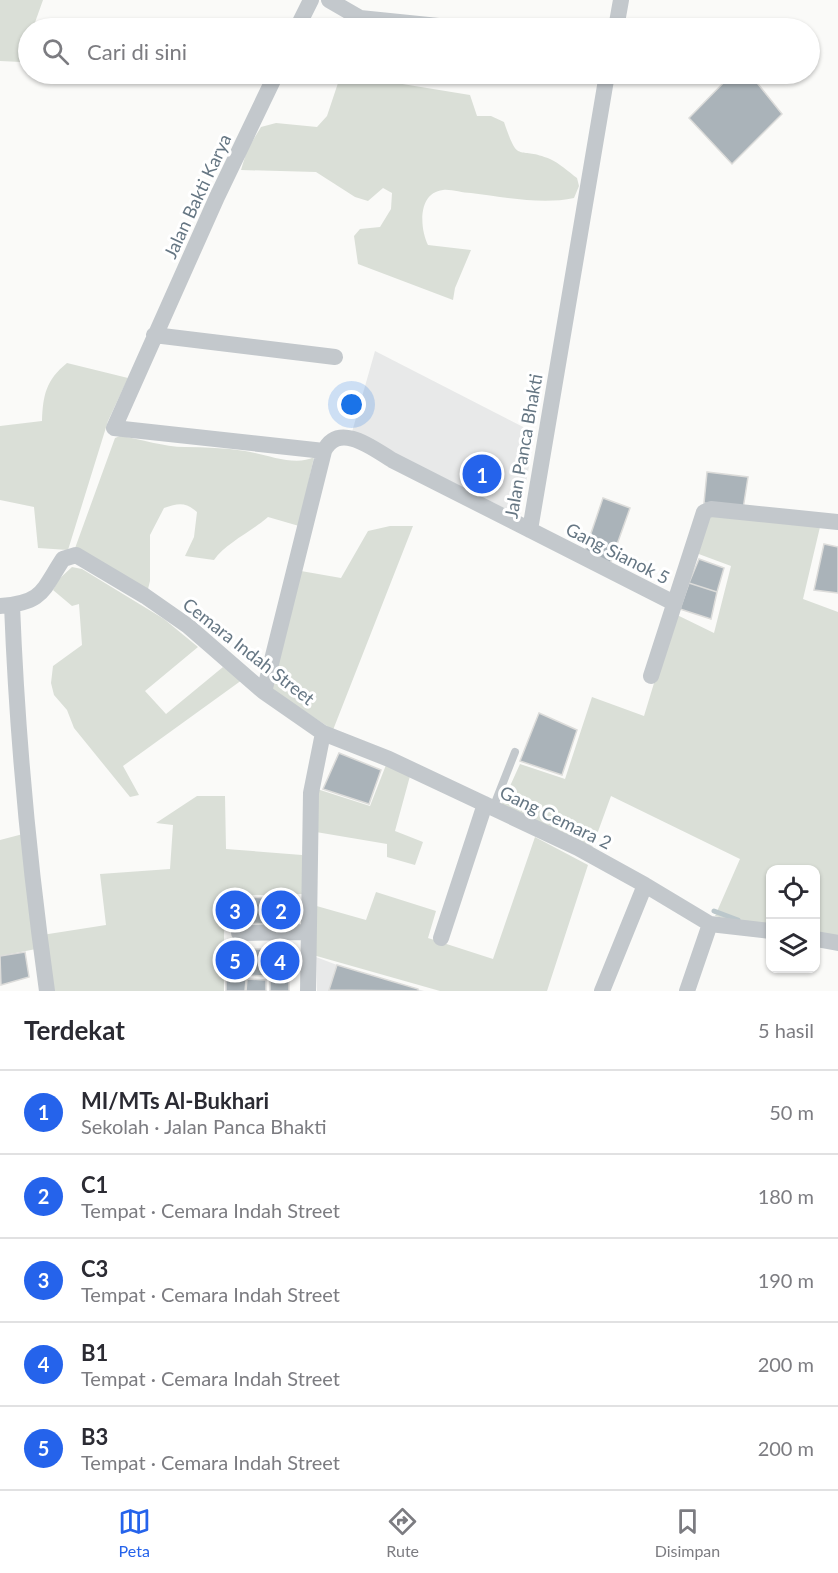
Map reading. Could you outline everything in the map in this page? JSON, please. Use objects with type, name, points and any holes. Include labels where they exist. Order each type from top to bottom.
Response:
[{"type":"street","points":[[302,18],[311,0]]},
{"type":"street","points":[[329,0],[360,18]]},
{"type":"street","points":[[618,18],[621,0]]},
{"type":"street","name":"Jalan Bakti Karya","points":[[271,84],[154,335],[114,428],[324,451]]},
{"type":"street","name":"Jalan Panca Bhakti","points":[[324,451],[331,441],[338,438],[356,439],[392,460],[530,530],[605,84]]},
{"type":"street","points":[[154,335],[335,357]]},
{"type":"street","points":[[264,692],[324,451]]},
{"type":"street","name":"Gang Sianok 5","points":[[530,530],[674,603],[700,519],[708,510],[838,522]]},
{"type":"street","name":"Cemara Indah Street","points":[[6,606],[37,597],[43,592],[63,559],[76,555],[145,596],[188,626],[264,692],[323,733]]},
{"type":"street","points":[[651,676],[674,603]]},
{"type":"street","points":[[6,606],[29,857],[47,991]]},
{"type":"street","points":[[308,991],[311,793],[323,733]]},
{"type":"street","name":"Gang Cemara 2","points":[[323,733],[389,759],[489,806],[645,885],[710,924],[766,930]]},
{"type":"street","points":[[441,938],[489,806]]},
{"type":"street","points":[[602,991],[645,885]]},
{"type":"street","points":[[687,991],[710,924]]},
{"type":"street","points":[[239,933],[308,932]]},
{"type":"street","points":[[820,940],[838,943]]},
{"type":"lane","points":[[489,806],[516,752]]},
{"type":"shaded area","points":[[0,0],[43,0],[37,18],[18,18],[18,62],[0,61]]},
{"type":"shaded area","points":[[338,84],[402,84],[470,95],[477,116],[491,116],[504,122],[516,149],[550,159],[577,178],[579,186],[574,198],[562,200],[536,201],[446,190],[435,193],[429,198],[422,221],[428,245],[471,250],[455,288],[453,300],[358,264],[354,236],[360,229],[380,227],[391,209],[392,193],[383,188],[368,201],[355,197],[316,172],[241,170],[247,150],[261,127],[276,123],[317,127],[327,116]]},
{"type":"shaded area","points":[[375,351],[535,433],[520,516],[352,432]]},
{"type":"shaded area","points":[[67,363],[128,378],[108,421],[68,550],[38,548],[34,507],[0,500],[0,426],[42,421],[43,403],[50,382]]},
{"type":"shaded area","points":[[120,436],[169,446],[245,451],[298,461],[314,457],[299,526],[268,517],[225,548],[214,560],[185,556],[194,537],[197,512],[182,504],[164,508],[150,535],[150,581],[147,593],[74,551],[115,438]]},
{"type":"shaded area","points":[[707,516],[820,527],[803,599],[838,612],[838,940],[820,937],[820,865],[766,865],[766,928],[715,916],[740,859],[611,796],[592,848],[501,806],[520,764],[565,779],[592,697],[644,716],[675,614],[714,633],[731,566],[696,553]]},
{"type":"shaded area","points":[[390,526],[413,526],[333,730],[271,689],[301,571],[341,578],[368,531]]},
{"type":"shaded area","points":[[72,567],[82,569],[164,619],[198,647],[145,691],[166,714],[223,667],[242,680],[123,766],[139,795],[130,797],[74,728],[67,710],[54,695],[51,683],[53,666],[82,645],[79,604],[72,606],[53,590],[59,579]]},
{"type":"shaded area","points":[[386,765],[410,776],[395,831],[423,842],[415,865],[387,857],[387,844],[316,832],[317,789],[370,806]]},
{"type":"shaded area","points":[[197,796],[225,796],[226,849],[302,855],[302,894],[224,896],[224,991],[50,991],[42,935],[106,925],[100,874],[170,869],[173,825],[156,823]]},
{"type":"shaded area","points":[[23,834],[36,949],[0,956],[0,840]]},
{"type":"shaded area","points":[[535,837],[588,865],[547,991],[440,991],[313,955],[313,905],[366,920],[376,892],[436,911],[428,938],[493,959]]},
{"type":"shaded area","points":[[316,957],[337,965],[424,991],[317,991]]},
{"type":"building","points":[[722,84],[758,84],[782,114],[732,164],[689,118]]},
{"type":"building","points":[[707,472],[748,477],[743,509],[704,503]]},
{"type":"building","points":[[603,498],[630,508],[610,564],[584,554]]},
{"type":"building","points":[[824,544],[838,547],[838,593],[814,590]]},
{"type":"building","points":[[699,559],[724,568],[717,592],[689,583]]},
{"type":"building","points":[[689,583],[717,592],[711,619],[680,609]]},
{"type":"building","points":[[539,713],[577,730],[562,775],[520,761]]},
{"type":"building","points":[[339,753],[381,770],[369,804],[323,789]]},
{"type":"building","points":[[271,896],[291,897],[290,923],[270,923]]},
{"type":"building","points":[[226,897],[245,898],[244,924],[225,923]]},
{"type":"building","points":[[248,897],[267,898],[266,924],[247,923]]},
{"type":"building","points":[[226,947],[245,948],[244,974],[225,973]]},
{"type":"building","points":[[271,947],[290,948],[289,974],[270,973]]},
{"type":"building","points":[[247,949],[267,949],[266,976],[246,975]]},
{"type":"building","points":[[25,952],[29,977],[1,985],[0,956]]},
{"type":"building","points":[[337,965],[418,989],[418,991],[329,990]]},
{"type":"building","points":[[226,979],[246,980],[245,991],[226,991]]},
{"type":"building","points":[[247,979],[266,980],[266,991],[246,991]]},
{"type":"building","points":[[270,980],[289,981],[289,991],[270,991]]},
{"type":"waterway","points":[[714,911],[738,920]]},
{"type":"place","name":"MI/MTs Al-Bukhari","points":[[482,474]]},
{"type":"place","name":"C3","points":[[235,910]]},
{"type":"place","name":"C1","points":[[281,910]]},
{"type":"place","name":"B3","points":[[235,960]]},
{"type":"place","name":"B1","points":[[280,961]]}]
